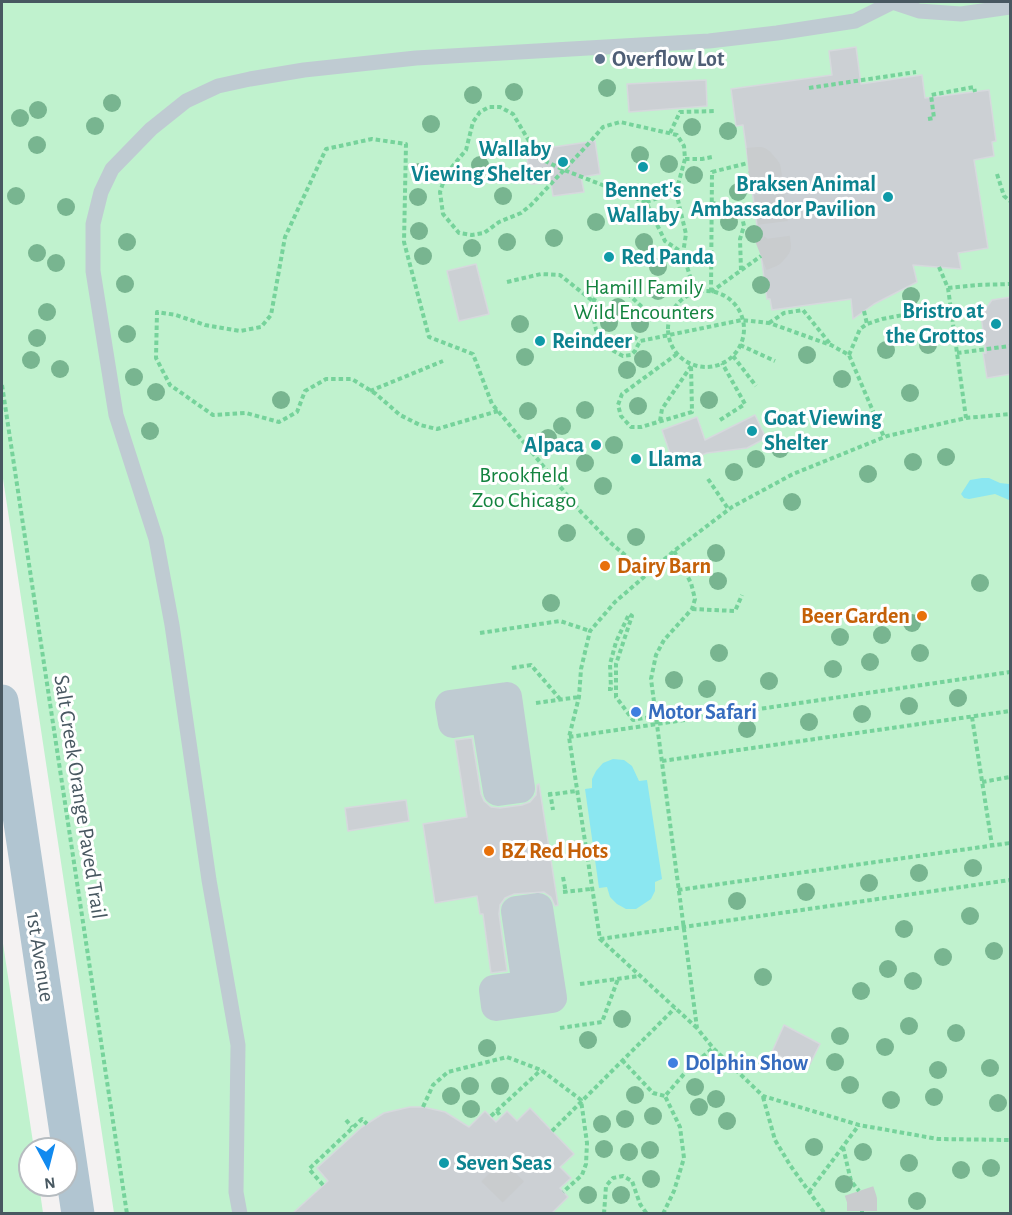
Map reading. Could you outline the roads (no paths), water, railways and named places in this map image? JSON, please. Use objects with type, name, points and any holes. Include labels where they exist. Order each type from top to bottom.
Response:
[{"type":"main road","name":"1st Avenue","points":[[2,701],[78,1214]]},
{"type":"lane","points":[[240,1214],[236,1192],[238,1045],[209,880],[174,637],[160,560],[156,539],[116,415],[93,271],[93,225],[101,192],[112,169],[151,129],[186,101],[218,86],[250,79],[304,70],[416,58],[664,44],[766,34],[855,21],[892,2],[919,11],[962,14],[1011,7]]},
{"type":"water","points":[[982,478],[1009,484],[1009,500],[995,494],[964,498],[961,494],[970,480]]},
{"type":"water","points":[[613,759],[624,760],[632,766],[639,781],[647,780],[662,879],[655,882],[655,891],[651,899],[636,909],[626,909],[617,904],[610,897],[607,887],[599,888],[585,789],[592,788],[592,779],[603,763]]},
{"type":"tunnel","points":[[748,163],[759,162],[766,170],[776,246],[771,252],[761,256]]},
{"type":"tunnel","points":[[492,1192],[515,1169]]},
{"type":"tunnel","points":[[859,1191],[862,1211]]},
{"type":"place","name":"Overflow Lot","points":[[600,59]]},
{"type":"place","name":"Wallaby Viewing Shelter","points":[[563,162]]},
{"type":"place","name":"Bennet's Wallaby","points":[[643,167]]},
{"type":"place","name":"Braksen Animal Ambassador Pavilion","points":[[888,197]]},
{"type":"place","name":"Red Panda","points":[[609,257]]},
{"type":"place","name":"Bristro at the Grottos","points":[[996,324]]},
{"type":"place","name":"Reindeer","points":[[540,341]]},
{"type":"place","name":"Goat Viewing Shelter","points":[[752,431]]},
{"type":"place","name":"Alpaca","points":[[596,445]]},
{"type":"place","name":"Llama","points":[[636,459]]},
{"type":"place","name":"Dairy Barn","points":[[605,566]]},
{"type":"place","name":"Beer Garden","points":[[922,616]]},
{"type":"place","name":"Motor Safari","points":[[636,712]]},
{"type":"place","name":"BZ Red Hots","points":[[489,851]]},
{"type":"place","name":"Dolphin Show","points":[[673,1063]]},
{"type":"place","name":"Seven Seas","points":[[444,1163]]},
{"type":"park label","name":"Hamill Family Wild Encounters","points":[[644,300]]},
{"type":"park label","name":"Brookfield Zoo Chicago","points":[[524,488]]}]
